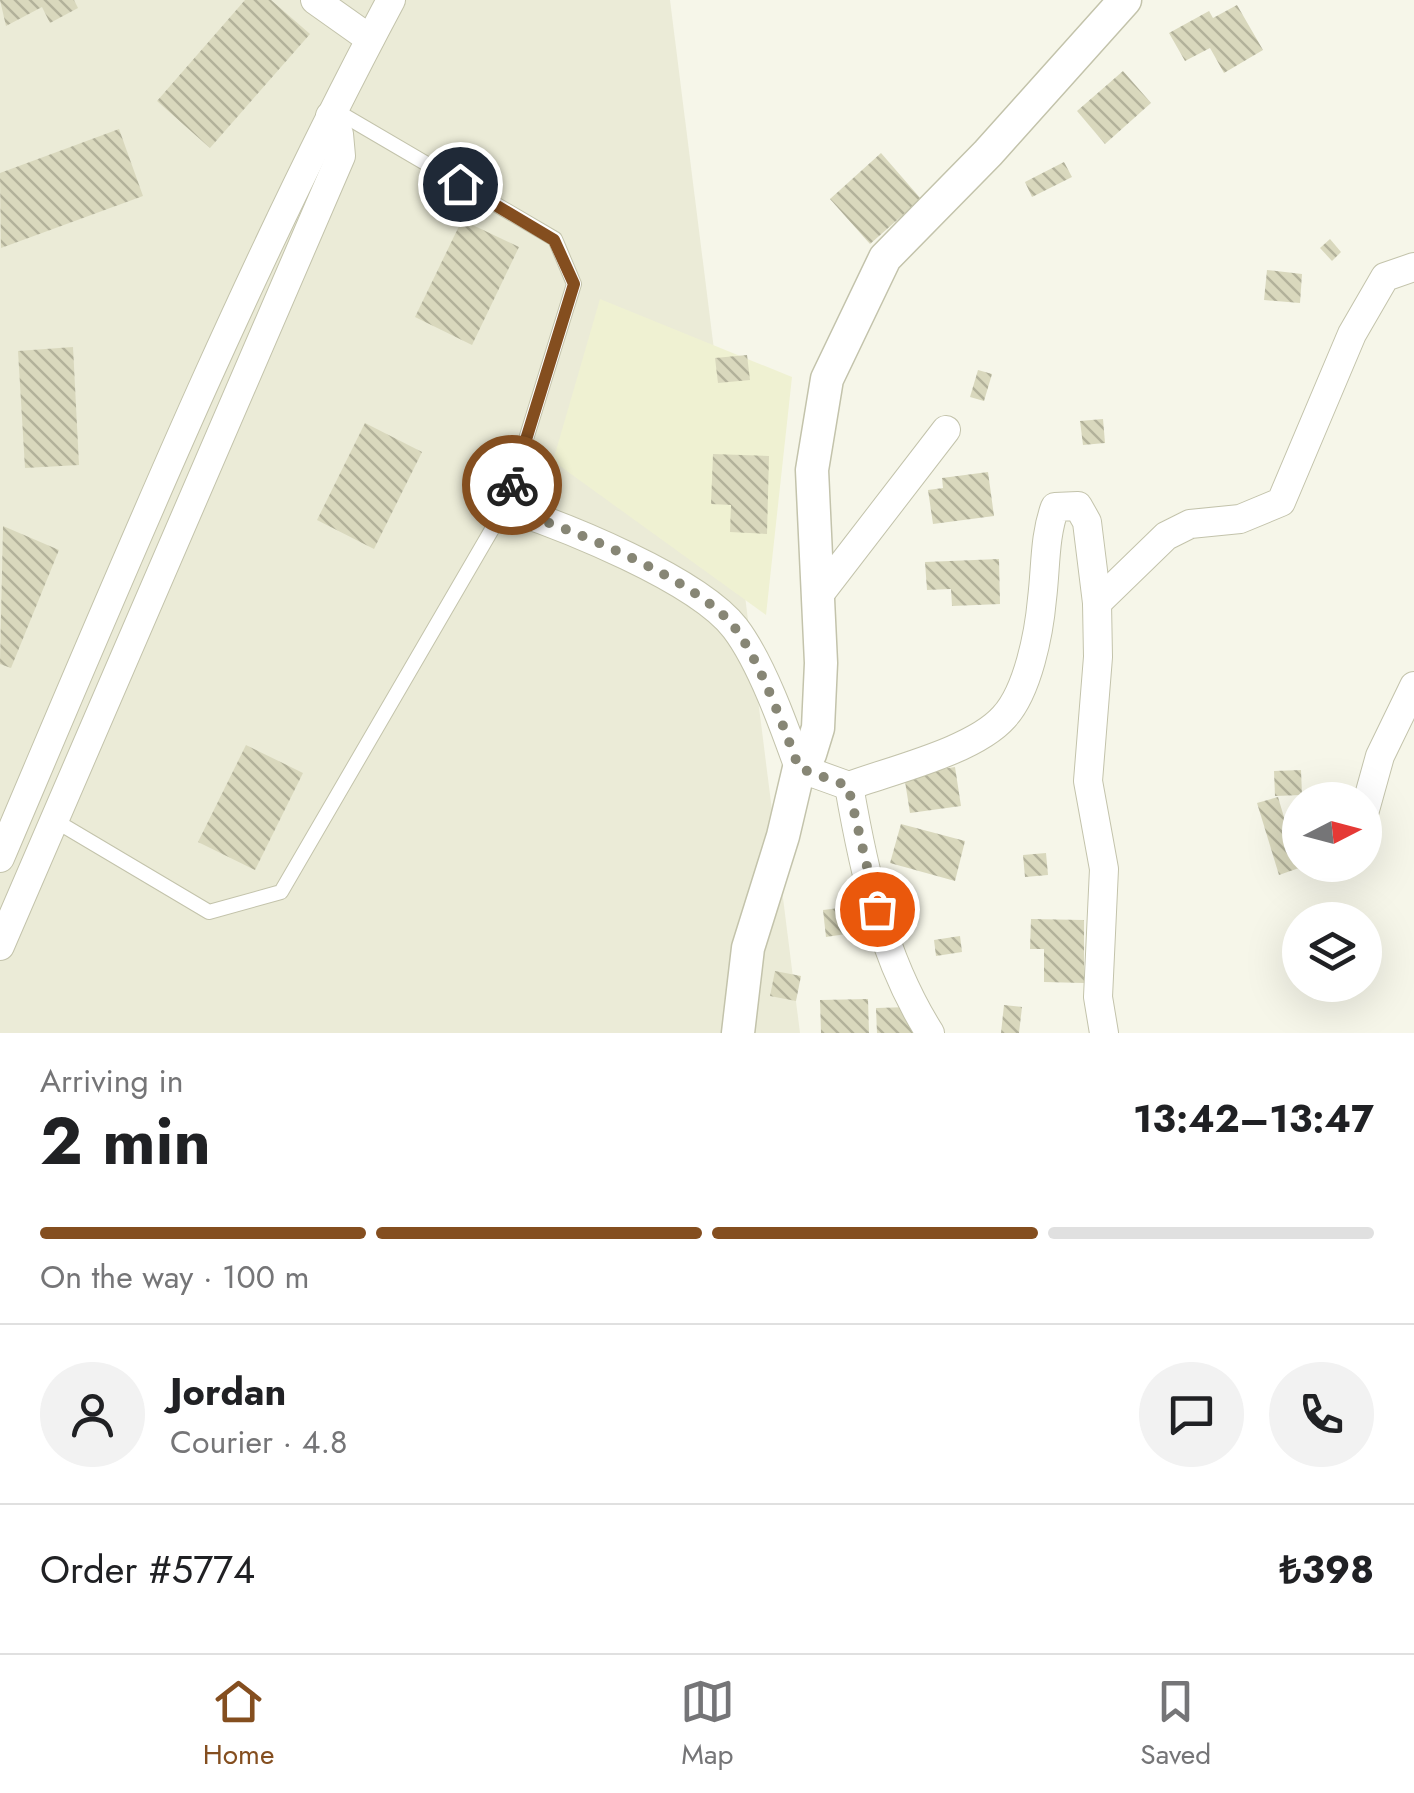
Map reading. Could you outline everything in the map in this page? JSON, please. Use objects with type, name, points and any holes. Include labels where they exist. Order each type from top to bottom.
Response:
[{"type":"street","points":[[315,0],[370,39]]},
{"type":"street","points":[[0,858],[226,336],[332,113],[391,0]]},
{"type":"street","points":[[738,1033],[748,948],[783,836],[799,768],[810,754],[818,728],[819,595],[813,566],[812,470],[827,379],[886,258],[1125,0]]},
{"type":"street","points":[[0,946],[341,156],[332,113]]},
{"type":"street","points":[[1097,603],[1166,536],[1190,524],[1240,519],[1281,502],[1352,334],[1385,278],[1414,257]]},
{"type":"street","points":[[1385,278],[1414,267]]},
{"type":"street","points":[[819,595],[946,430]]},
{"type":"street","points":[[504,508],[560,524],[693,592],[734,627],[799,768],[848,786],[972,740],[1004,717],[1020,689],[1042,603],[1048,527],[1055,507],[1078,506],[1087,522],[1097,603],[1098,657],[1088,782],[1104,869],[1098,997],[1104,1033]]},
{"type":"street","points":[[1373,782],[1380,756],[1414,686]]},
{"type":"street","points":[[848,786],[887,946],[905,993],[930,1033]]},
{"type":"lane","points":[[53,819],[209,912],[280,892],[504,508],[574,284],[561,254],[554,240],[332,113]]},
{"type":"shaded area","points":[[0,0],[670,0],[800,1033],[0,1033]]},
{"type":"shaded area","points":[[600,299],[792,377],[766,615],[553,461]]},
{"type":"building","points":[[0,0],[74,0],[78,8],[50,23],[42,7],[6,26]]},
{"type":"building","points":[[245,0],[271,0],[310,34],[210,148],[157,101]]},
{"type":"building","points":[[1237,5],[1263,50],[1224,73],[1210,48],[1185,61],[1169,33],[1209,11],[1213,18]]},
{"type":"building","points":[[1123,71],[1151,103],[1105,144],[1077,111]]},
{"type":"building","points":[[119,129],[143,196],[1,248],[0,173]]},
{"type":"building","points":[[881,153],[921,199],[870,244],[830,199]]},
{"type":"building","points":[[1064,162],[1072,177],[1032,197],[1025,182]]},
{"type":"building","points":[[462,220],[519,247],[472,345],[415,317]]},
{"type":"building","points":[[1330,239],[1341,252],[1332,261],[1320,248]]},
{"type":"building","points":[[1267,270],[1302,274],[1300,303],[1264,300]]},
{"type":"building","points":[[73,347],[79,465],[25,468],[18,351]]},
{"type":"building","points":[[747,355],[750,380],[718,383],[715,358]]},
{"type":"building","points":[[978,370],[992,374],[984,401],[970,397]]},
{"type":"building","points":[[1103,419],[1105,443],[1083,445],[1080,421]]},
{"type":"building","points":[[365,423],[422,452],[374,549],[317,520]]},
{"type":"building","points":[[713,454],[769,456],[767,534],[730,532],[731,505],[711,504]]},
{"type":"building","points":[[988,472],[994,516],[933,524],[928,490],[943,488],[942,478]]},
{"type":"building","points":[[3,526],[59,550],[11,668],[0,664]]},
{"type":"building","points":[[999,559],[1000,604],[952,606],[951,589],[927,590],[925,562]]},
{"type":"building","points":[[246,745],[303,773],[255,870],[198,842]]},
{"type":"building","points":[[955,767],[961,806],[910,813],[904,775]]},
{"type":"building","points":[[1301,770],[1301,782],[1282,782],[1282,796],[1275,796],[1274,771]]},
{"type":"building","points":[[1278,797],[1282,811],[1279,875],[1257,803]]},
{"type":"building","points":[[901,824],[965,841],[955,881],[890,863]]},
{"type":"building","points":[[1046,853],[1048,875],[1025,877],[1023,855]]},
{"type":"building","points":[[863,905],[866,931],[826,937],[823,910]]},
{"type":"building","points":[[1031,919],[1084,920],[1084,983],[1044,982],[1044,949],[1030,949]]},
{"type":"building","points":[[960,936],[962,952],[936,956],[934,940]]},
{"type":"building","points":[[775,971],[801,976],[796,1001],[770,996]]},
{"type":"building","points":[[868,999],[869,1033],[821,1033],[820,1000]]},
{"type":"building","points":[[1004,1005],[1022,1007],[1019,1033],[1001,1033]]},
{"type":"building","points":[[910,1007],[919,1033],[877,1033],[876,1008]]},
{"type":"way so far","points":[[512,485],[504,508],[560,524],[693,592],[734,627],[799,768],[848,786],[877,909]]},
{"type":"route","points":[[460,184],[554,240],[574,284],[512,485]]}]
